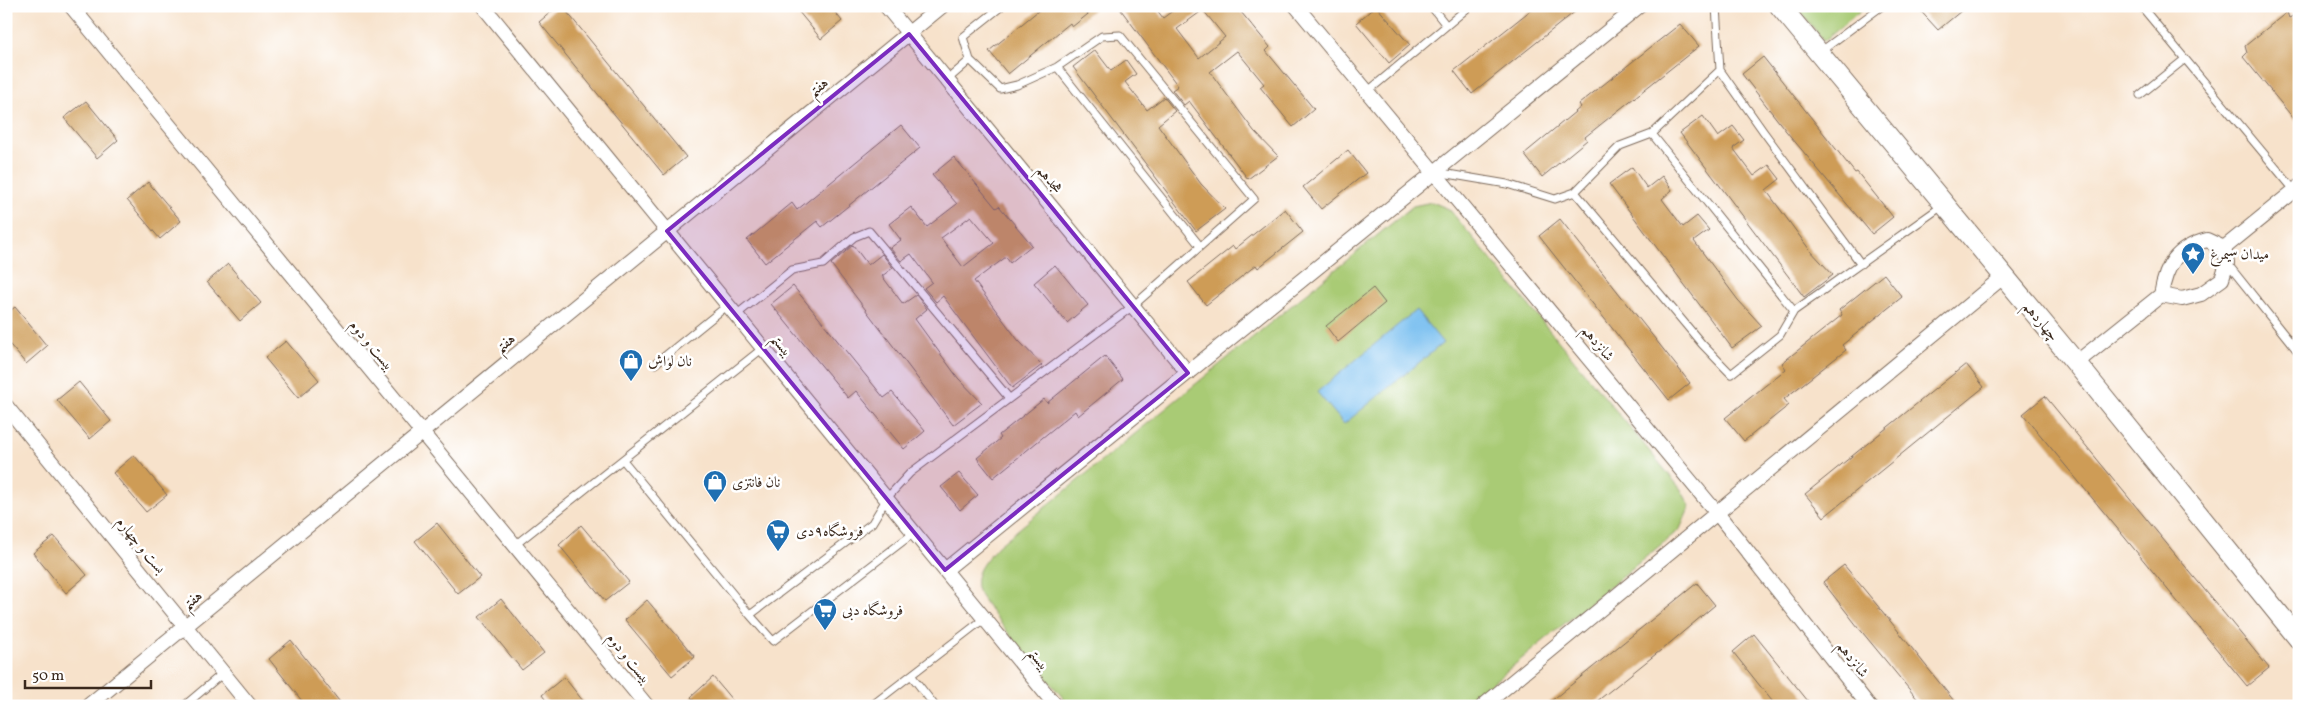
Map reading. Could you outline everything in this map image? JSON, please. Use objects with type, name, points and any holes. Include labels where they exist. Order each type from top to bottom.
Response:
[{"type":"main road","name":"چهاردهم","points":[[1780,6],[2076,363],[2299,639]]},
{"type":"street","name":"بیست و دوم","points":[[71,6],[647,706]]},
{"type":"street","name":"بیستم","points":[[483,6],[1056,706]]},
{"type":"street","name":"هجدهم","points":[[886,6],[1188,372]]},
{"type":"street","name":"هفتم","points":[[88,706],[942,6]]},
{"type":"street","name":"شانزدهم","points":[[1296,6],[1717,513],[1869,706]]},
{"type":"street","points":[[945,570],[1639,6]]},
{"type":"street","points":[[2224,248],[2298,191]]},
{"type":"street","points":[[2076,363],[2161,295],[2165,274],[2176,258],[2189,245],[2207,240],[2224,248]]},
{"type":"street","points":[[2161,295],[2182,299],[2201,294],[2222,279],[2227,263],[2224,248]]},
{"type":"street","points":[[1483,706],[2004,276]]},
{"type":"street","name":"بست و چهارم","points":[[6,406],[250,706]]},
{"type":"lane","points":[[750,615],[872,523],[887,498],[910,473],[1133,306],[1254,199],[1120,35],[1102,36],[1057,66],[1016,86],[1000,89],[970,60],[963,37],[1002,6]]},
{"type":"lane","points":[[1431,6],[1446,25]]},
{"type":"lane","points":[[1367,92],[1470,6]]},
{"type":"lane","points":[[1716,6],[1720,70],[1762,131],[1862,264]]},
{"type":"lane","points":[[1818,53],[1882,6]]},
{"type":"lane","points":[[2141,6],[2298,191]]},
{"type":"lane","points":[[2140,95],[2185,59]]},
{"type":"lane","points":[[947,80],[970,60]]},
{"type":"lane","points":[[1057,66],[1200,246]]},
{"type":"lane","points":[[1435,172],[1507,184],[1555,199],[1575,192],[1620,146],[1652,134],[1720,70]]},
{"type":"lane","points":[[1652,134],[1794,311]]},
{"type":"lane","points":[[1575,192],[1702,344],[1731,374],[1780,335],[1794,311],[1944,204]]},
{"type":"lane","points":[[655,364],[792,270],[823,264],[854,237],[869,231],[1009,398]]},
{"type":"lane","points":[[2227,263],[2299,353]]},
{"type":"lane","points":[[515,545],[763,348]]},
{"type":"lane","points":[[623,460],[773,641],[915,532]]},
{"type":"lane","points":[[871,706],[985,618]]},
{"type":"lane","points":[[184,706],[223,673]]},
{"type":"lane","points":[[912,675],[935,706]]},
{"type":"highlighted area","points":[[909,34],[1188,373],[945,570],[667,231]]},
{"type":"green space","points":[[1796,6],[1866,6],[1824,41]]},
{"type":"green space","points":[[1432,202],[1449,209],[1680,488],[1690,506],[1680,529],[1464,706],[1070,706],[981,597],[977,588],[977,576],[986,560],[998,546],[1413,206]]},
{"type":"water","points":[[1416,310],[1443,343],[1344,424],[1317,392]]},
{"type":"building","points":[[558,6],[562,6],[686,157],[664,175],[539,22]]},
{"type":"building","points":[[794,6],[830,6],[842,21],[821,39]]},
{"type":"building","points":[[1044,6],[1098,6],[1072,27],[1070,23],[1008,74],[989,51]]},
{"type":"building","points":[[1118,6],[1154,6],[1163,18],[1179,6],[1236,6],[1270,47],[1266,51],[1314,109],[1293,127],[1260,87],[1264,84],[1237,51],[1210,72],[1254,131],[1278,156],[1248,179],[1189,101],[1184,105],[1172,90],[1178,86]],"holes":[[[1203,10],[1225,37],[1199,58],[1177,29]]]},
{"type":"building","points":[[1376,6],[1410,45],[1389,63],[1356,23]]},
{"type":"building","points":[[1536,6],[1582,6],[1472,94],[1454,71]]},
{"type":"building","points":[[1916,6],[1967,6],[1938,30]]},
{"type":"building","points":[[2287,12],[2289,18],[2299,13],[2299,125],[2243,57],[2247,53],[2245,46]]},
{"type":"building","points":[[1680,24],[1699,46],[1585,137],[1587,140],[1542,177],[1524,154],[1581,107],[1579,104]]},
{"type":"building","points":[[1095,50],[1111,71],[1126,60],[1136,74],[1125,82],[1147,110],[1164,97],[1175,111],[1158,125],[1201,184],[1225,209],[1196,231],[1073,67]]},
{"type":"building","points":[[1763,57],[1855,173],[1857,172],[1893,217],[1872,234],[1786,131],[1742,74]]},
{"type":"building","points":[[86,101],[118,140],[97,158],[64,118]]},
{"type":"building","points":[[1703,116],[1718,137],[1733,126],[1744,140],[1733,148],[1754,176],[1769,165],[1780,179],[1766,190],[1809,249],[1833,275],[1804,297],[1680,133]]},
{"type":"building","points":[[901,125],[920,148],[822,227],[817,221],[765,263],[747,240],[792,203],[797,210]]},
{"type":"building","points":[[1348,150],[1366,173],[1321,209],[1303,187]]},
{"type":"building","points":[[954,157],[996,208],[999,206],[1032,245],[1010,263],[1006,257],[974,281],[1018,340],[1042,365],[1012,388],[943,296],[936,302],[924,288],[932,282],[911,254],[901,261],[890,248],[901,240],[889,224],[911,207],[927,227],[957,204],[932,175]],"holes":[[[971,216],[994,243],[963,267],[941,238]]]},
{"type":"building","points":[[1632,167],[1647,188],[1662,176],[1672,190],[1662,199],[1683,227],[1697,216],[1709,230],[1694,241],[1738,300],[1762,326],[1732,348],[1609,184]]},
{"type":"building","points":[[148,182],[181,221],[160,239],[127,200]]},
{"type":"building","points":[[1285,209],[1303,232],[1258,268],[1256,265],[1206,305],[1188,282],[1233,246],[1235,249]]},
{"type":"building","points":[[1560,219],[1690,383],[1669,400],[1539,236]]},
{"type":"building","points":[[853,245],[868,265],[882,254],[893,268],[882,276],[903,304],[916,295],[927,309],[915,319],[958,378],[982,403],[953,425],[831,264]]},
{"type":"building","points":[[228,264],[261,303],[240,321],[207,282]]},
{"type":"building","points":[[1055,265],[1088,305],[1067,323],[1034,283]]},
{"type":"building","points":[[1884,274],[1902,297],[1842,345],[1846,350],[1784,399],[1789,405],[1744,441],[1725,418],[1786,369],[1782,363],[1842,315],[1839,310]]},
{"type":"building","points":[[793,286],[884,398],[892,392],[925,431],[904,449],[856,391],[848,398],[771,304]]},
{"type":"building","points":[[1373,288],[1385,303],[1338,342],[1326,326]]},
{"type":"building","points":[[15,307],[47,346],[26,364],[6,340],[6,314]]},
{"type":"building","points":[[286,341],[319,380],[298,398],[265,358]]},
{"type":"building","points":[[1105,356],[1123,379],[1078,416],[1075,411],[993,478],[977,458],[1001,438],[999,435],[1044,399],[1047,403]]},
{"type":"building","points":[[1966,364],[1984,387],[1824,517],[1805,494]]},
{"type":"building","points":[[79,382],[111,421],[90,439],[57,400]]},
{"type":"building","points":[[2045,396],[2269,668],[2247,686],[2023,414]]},
{"type":"building","points":[[134,455],[167,495],[146,512],[113,473]]},
{"type":"building","points":[[959,473],[978,495],[960,510],[941,487]]},
{"type":"building","points":[[437,523],[480,577],[458,594],[415,541]]},
{"type":"building","points":[[581,525],[629,582],[605,601],[559,545]]},
{"type":"building","points":[[54,536],[87,575],[66,593],[33,553]]},
{"type":"building","points":[[1844,565],[1958,706],[1923,706],[1858,627],[1823,582]]},
{"type":"building","points":[[1697,583],[1715,605],[1671,642],[1591,706],[1545,706]]},
{"type":"building","points":[[501,599],[544,653],[522,670],[479,617]]},
{"type":"building","points":[[647,600],[695,657],[672,676],[625,620]]},
{"type":"building","points":[[1754,634],[1812,706],[1776,706],[1733,652]]},
{"type":"building","points":[[291,640],[343,706],[306,706],[269,659]]},
{"type":"building","points":[[564,677],[587,706],[550,706],[542,695]]},
{"type":"building","points":[[713,677],[737,706],[698,706],[691,697]]},
{"type":"place","name":"میدان سیمرغ","points":[[2193,275]]},
{"type":"place","name":"نان لواش","points":[[631,382]]},
{"type":"place","name":"نان فانتزی","points":[[715,503]]},
{"type":"place","name":"فروشگاه۹دی","points":[[778,552]]},
{"type":"place","name":"فروشگاه دبی","points":[[825,631]]}]
